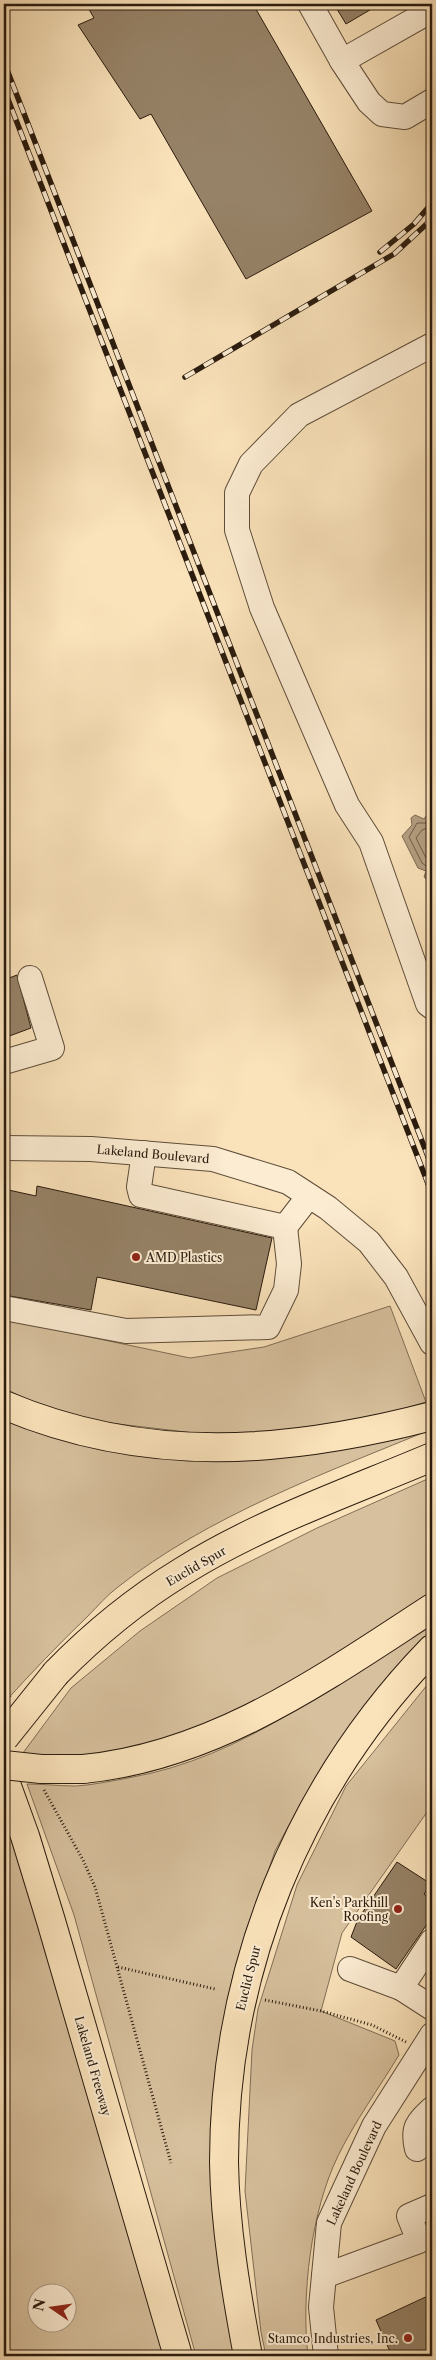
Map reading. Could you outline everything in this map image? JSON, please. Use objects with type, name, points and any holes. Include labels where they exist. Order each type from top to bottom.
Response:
[{"type":"highway","points":[[4,1405],[70,1427],[102,1435],[202,1448],[235,1449],[301,1444],[377,1430],[432,1416]]},
{"type":"highway","name":"Euclid Spur","points":[[4,1738],[56,1673],[110,1624],[184,1570],[263,1530],[432,1457]]},
{"type":"highway","points":[[4,1764],[41,1769],[83,1769],[124,1764],[168,1753],[239,1725],[317,1681],[432,1608]]},
{"type":"highway","name":"Euclid Spur","points":[[248,2356],[231,2254],[224,2164],[229,2072],[248,1973],[261,1928],[278,1881],[321,1794],[371,1720],[432,1648]]},
{"type":"highway","name":"Lakeland Freeway","points":[[4,1778],[46,1902],[178,2356]]},
{"type":"street","points":[[310,4],[342,61],[369,102],[382,114],[405,118],[432,101]]},
{"type":"street","points":[[342,61],[432,10]]},
{"type":"street","points":[[432,344],[299,415],[252,464],[237,493],[237,530],[262,608],[347,805],[371,842],[428,1004],[432,1007]]},
{"type":"street","points":[[4,1062],[52,1048],[30,978]]},
{"type":"street","name":"Lakeland Boulevard","points":[[4,1148],[91,1149],[213,1159],[288,1182],[328,1208],[369,1242],[396,1277],[432,1343]]},
{"type":"street","points":[[144,1153],[139,1187],[141,1195],[284,1227]]},
{"type":"street","points":[[4,1308],[126,1331],[268,1327],[286,1290],[289,1264],[284,1227],[309,1196]]},
{"type":"street","points":[[401,1988],[432,1941]]},
{"type":"street","points":[[350,1969],[401,1988],[432,2008]]},
{"type":"street","name":"Lakeland Boulevard","points":[[326,2356],[321,2307],[329,2223],[374,2126],[428,2043]]},
{"type":"street","points":[[417,2149],[414,2136],[418,2123],[432,2109]]},
{"type":"street","points":[[324,2276],[419,2241],[409,2216],[432,2206]]},
{"type":"path","points":[[4,1680],[12,1702]]},
{"type":"path","points":[[43,1788],[83,1860],[95,1887],[171,2163]]},
{"type":"path","points":[[118,1967],[215,1989]]},
{"type":"path","points":[[264,2000],[321,2011],[428,2043]]},
{"type":"shaded area","points":[[390,1306],[426,1402],[353,1424],[262,1434],[212,1435],[101,1422],[42,1407],[4,1388],[4,1319],[190,1358],[264,1347]]},
{"type":"shaded area","points":[[4,1414],[195,1456],[239,1461],[432,1429],[310,1479],[229,1517],[190,1538],[153,1562],[106,1597],[4,1703]]},
{"type":"shaded area","points":[[432,1477],[432,1595],[242,1712],[170,1744],[72,1759],[20,1757],[71,1688],[140,1631],[217,1578],[317,1528]]},
{"type":"shaded area","points":[[432,1622],[432,1635],[374,1693],[303,1799],[275,1851],[233,1975],[222,2030],[211,2118],[215,2209],[235,2356],[196,2356],[74,1915],[27,1784],[76,1786],[102,1783],[171,1768],[212,1753],[287,1715]]},
{"type":"shaded area","points":[[432,1679],[432,1805],[342,1933],[321,2011],[395,2041],[399,2055],[359,2117],[338,2156],[321,2202],[310,2254],[307,2281],[306,2332],[308,2356],[266,2356],[261,2332],[245,2191],[252,2050],[258,2009],[297,1885],[346,1786]]},
{"type":"shaded area","points":[[4,1822],[24,1871],[88,2078],[126,2228],[164,2356],[11,2356],[4,2343]]},
{"type":"water","points":[[432,808],[432,902],[428,898],[430,883],[424,877],[426,871],[418,868],[402,836],[412,825],[411,818],[415,815],[424,819]]},
{"type":"building","points":[[86,4],[253,4],[372,211],[246,279],[151,114],[140,119],[78,25],[94,18]]},
{"type":"building","points":[[334,4],[380,4],[346,24]]},
{"type":"building","points":[[17,975],[31,1028],[4,1038],[4,980]]},
{"type":"building","name":"AMD Plastics","points":[[37,1186],[272,1238],[256,1310],[97,1277],[91,1310],[4,1295],[4,1189],[36,1196]]},
{"type":"building","name":"Ken's Parkhill Roofing","points":[[397,1862],[431,1884],[424,1894],[432,1900],[432,1917],[396,1969],[351,1937],[358,1919]]},
{"type":"building","name":"Stamco Industries, Inc.","points":[[432,2294],[432,2356],[392,2356],[376,2320]]},
{"type":"railway","points":[[4,62],[432,1167]]},
{"type":"railway","points":[[4,89],[432,1194]]},
{"type":"railway","points":[[380,252],[414,224],[432,203]]},
{"type":"railway","points":[[185,377],[394,254],[432,219]]},
{"type":"place","name":"AMD Plastics","points":[[136,1257]]},
{"type":"place","name":"Ken's Parkhill Roofing","points":[[398,1909]]},
{"type":"place","name":"Stamco Industries, Inc.","points":[[408,2338]]}]
